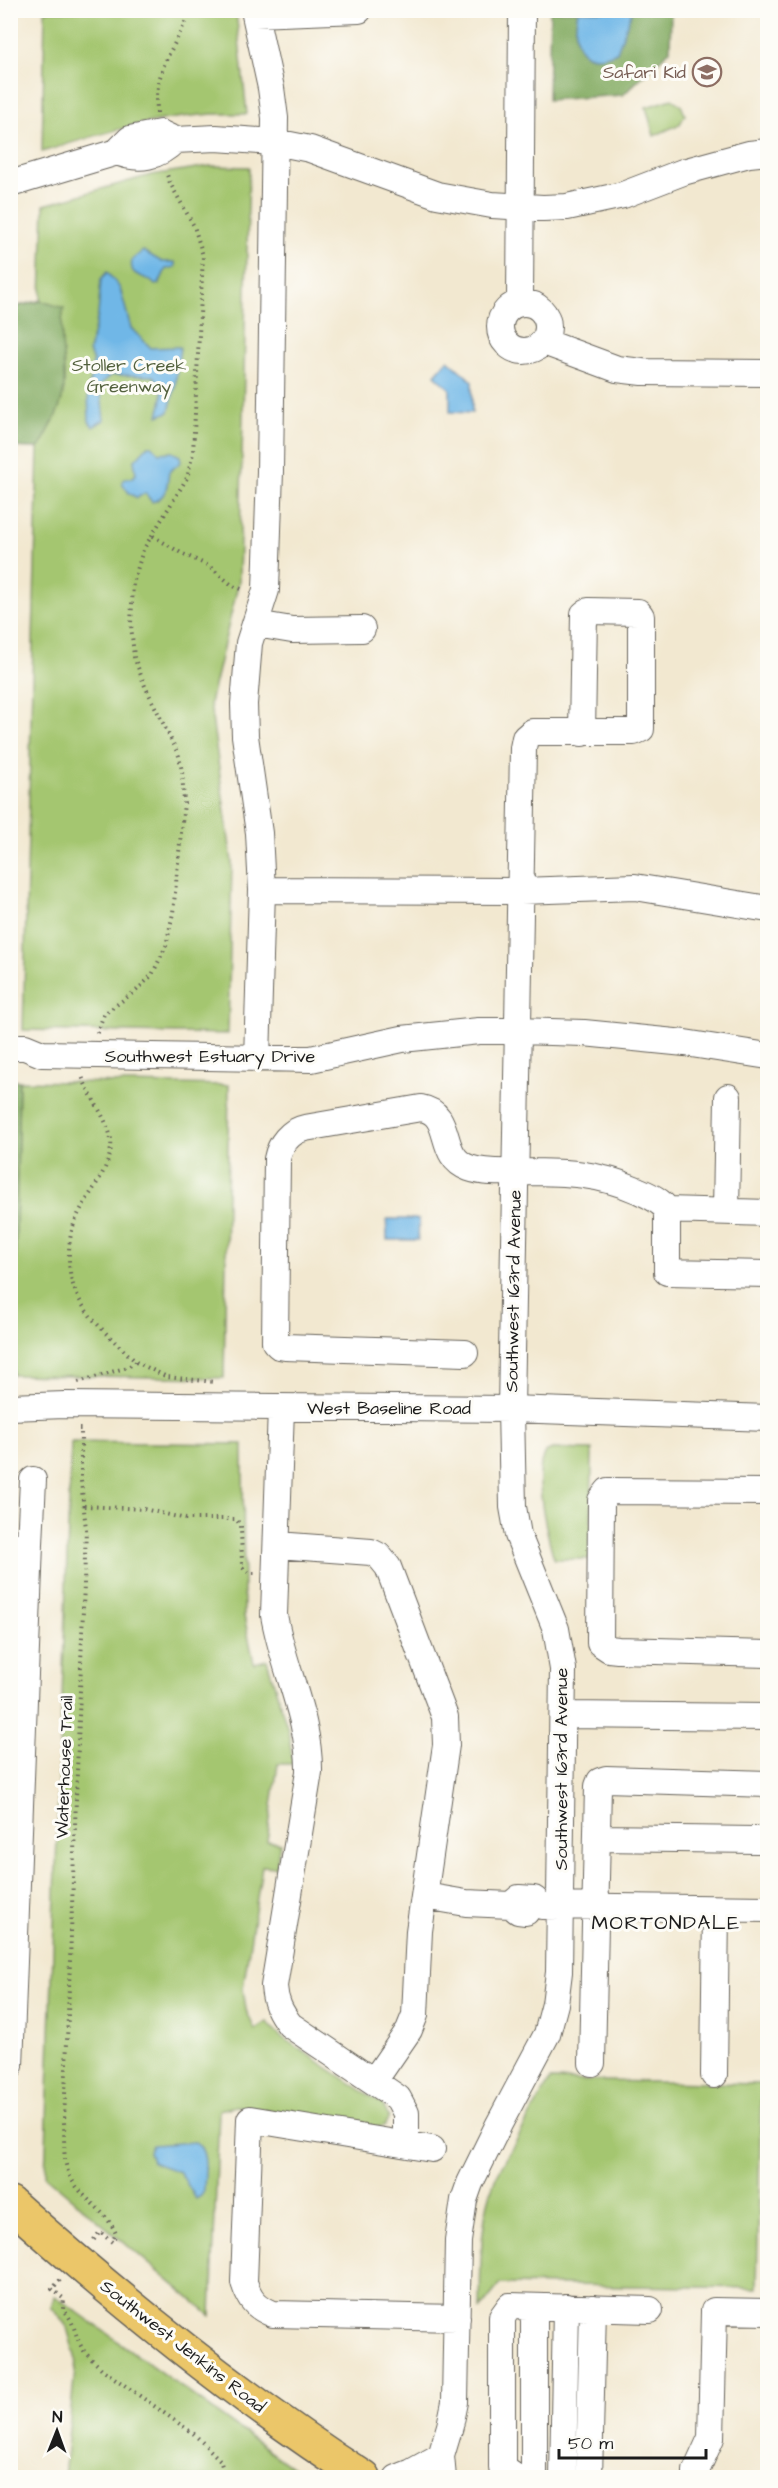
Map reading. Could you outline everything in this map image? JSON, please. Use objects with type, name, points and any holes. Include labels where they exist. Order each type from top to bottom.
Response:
[{"type":"main road","name":"Southwest Jenkins Road","points":[[10,2203],[116,2296],[177,2344],[296,2432],[364,2478]]},
{"type":"street","points":[[257,1059],[262,890],[259,833],[245,736],[244,704],[249,643],[266,590],[275,142],[271,88],[255,12],[359,10]]},
{"type":"street","points":[[520,303],[522,10]]},
{"type":"street","points":[[10,184],[117,152],[132,158],[164,151],[175,140],[216,138],[275,142],[310,149],[437,195],[492,205],[567,207],[623,195],[683,172],[749,154],[768,152]]},
{"type":"street","points":[[520,303],[534,304],[545,314],[549,328],[544,342],[533,350],[519,351],[507,345],[500,333],[501,320],[508,308],[520,303]]},
{"type":"street","points":[[544,342],[616,369],[642,372],[768,373]]},
{"type":"street","name":"Southwest 163rd Avenue","points":[[397,2478],[412,2472],[442,2467],[455,2402],[458,2241],[464,2200],[499,2124],[547,2034],[557,1989],[551,1906],[563,1715],[563,1669],[556,1629],[518,1535],[513,1507],[511,1409],[525,738],[532,732],[582,733],[634,732],[641,729],[641,616],[638,612],[588,611],[584,614],[582,733]]},
{"type":"street","points":[[256,624],[291,630],[362,629]]},
{"type":"street","points":[[262,890],[521,891],[634,887],[768,909]]},
{"type":"street","name":"Southwest Estuary Drive","points":[[18,1047],[42,1054],[311,1059],[436,1034],[518,1031],[584,1033],[686,1043],[768,1056]]},
{"type":"street","points":[[726,1211],[728,1097]]},
{"type":"street","points":[[465,1353],[285,1347],[275,1342],[278,1152],[282,1144],[298,1129],[421,1108],[429,1109],[440,1119],[449,1150],[459,1163],[478,1171],[576,1172],[614,1180],[648,1194],[667,1210],[667,1272],[768,1274]]},
{"type":"street","points":[[667,1210],[768,1213]]},
{"type":"street","name":"West Baseline Road","points":[[10,1407],[65,1405],[511,1409],[768,1418]]},
{"type":"street","points":[[281,1408],[274,1615],[279,1644],[304,1724],[309,1753],[309,1772],[274,1986],[275,2000],[290,2025],[398,2098],[407,2122],[406,2144]]},
{"type":"street","points":[[10,2066],[20,1545],[33,1480]]},
{"type":"street","points":[[768,1492],[608,1491],[601,1500],[600,1642],[609,1649],[618,1650],[768,1654]]},
{"type":"street","points":[[277,1545],[371,1552],[379,1556],[388,1567],[445,1718],[447,1731],[419,1930],[415,2015],[409,2030],[374,2081]]},
{"type":"street","points":[[563,1715],[768,1717]]},
{"type":"street","points":[[592,2063],[598,1786],[600,1781],[606,1779],[768,1784]]},
{"type":"street","points":[[597,1838],[758,1840]]},
{"type":"street","points":[[425,1896],[466,1903],[511,1905],[518,1911],[535,1912],[551,1906],[768,1909]]},
{"type":"street","points":[[714,2075],[716,1909]]},
{"type":"street","points":[[432,2149],[250,2119],[244,2282],[251,2300],[261,2309],[273,2314],[457,2318]]},
{"type":"street","points":[[522,2478],[502,2468],[502,2317],[510,2306],[650,2310]]},
{"type":"street","points":[[534,2307],[534,2478]]},
{"type":"street","points":[[563,2478],[566,2307]]},
{"type":"street","points":[[589,2478],[593,2308]]},
{"type":"street","points":[[696,2478],[696,2471],[711,2438],[714,2311],[768,2312]]},
{"type":"path","points":[[157,120],[156,95],[160,71],[190,10]]},
{"type":"path","points":[[94,1039],[104,1014],[137,990],[152,975],[166,946],[173,913],[184,803],[179,756],[145,686],[134,657],[131,624],[133,584],[143,550],[187,478],[193,453],[203,256],[194,226],[170,183],[165,167]]},
{"type":"path","points":[[153,536],[182,554],[209,566],[233,586],[247,591],[266,590]]},
{"type":"path","points":[[81,1072],[87,1090],[111,1134],[111,1148],[104,1169],[74,1220],[69,1242],[68,1269],[75,1294],[90,1316],[136,1362],[167,1377],[191,1381],[227,1382],[226,1407]]},
{"type":"path","points":[[73,1384],[128,1367],[136,1362]]},
{"type":"path","name":"Waterhouse Trail","points":[[64,2122],[86,1529],[80,1464],[81,1429],[73,1429]]},
{"type":"path","points":[[84,1506],[144,1509],[186,1519],[236,1520],[241,1526],[241,1562],[244,1570],[249,1573],[276,1574]]},
{"type":"green space","points":[[45,11],[236,11],[247,114],[168,119],[93,136],[42,152]]},
{"type":"green space","points":[[550,11],[671,11],[670,50],[623,95],[548,100]]},
{"type":"green space","points":[[672,99],[681,105],[685,115],[680,124],[654,136],[646,107]]},
{"type":"green space","name":"Stoller Creek Greenway","points":[[210,166],[249,167],[239,581],[210,703],[232,862],[228,1034],[23,1030],[38,448],[11,447],[10,308],[41,300],[44,205],[151,175]]},
{"type":"green space","points":[[41,301],[64,308],[62,318],[63,395],[55,418],[38,448],[11,447],[11,308]]},
{"type":"green space","points":[[11,1079],[19,1081],[13,1375],[11,1375]]},
{"type":"green space","points":[[19,1081],[229,1085],[224,1378],[13,1375]]},
{"type":"green space","points":[[71,1442],[243,1444],[244,1616],[254,1663],[267,1660],[288,1730],[293,1764],[278,1764],[267,1841],[280,1843],[276,1867],[262,1866],[243,1988],[246,2010],[255,2030],[267,2022],[280,2036],[382,2104],[389,2117],[384,2126],[377,2127],[236,2106],[219,2110],[211,2316],[45,2176]]},
{"type":"green space","points":[[552,1449],[592,1450],[591,1559],[554,1559],[540,1489],[541,1462],[545,1452]]},
{"type":"green space","points":[[550,2080],[761,2084],[757,2288],[500,2284],[480,2309],[482,2242],[490,2193],[496,2177]]},
{"type":"green space","points":[[55,2296],[306,2477],[64,2477],[76,2360],[66,2324],[51,2307]]},
{"type":"water","points":[[578,11],[632,11],[617,52],[594,57],[581,49],[576,33]]},
{"type":"water","points":[[143,251],[162,262],[175,262],[175,267],[166,269],[159,284],[155,285],[133,271],[132,260]]},
{"type":"water","points":[[107,272],[120,288],[131,328],[151,348],[180,347],[169,412],[158,416],[162,390],[153,376],[111,375],[100,385],[104,420],[93,427],[89,421],[88,393],[93,362],[89,351],[98,315],[101,279]]},
{"type":"water","points":[[448,360],[472,381],[472,413],[450,412],[450,389],[435,375]]},
{"type":"water","points":[[148,446],[152,446],[159,453],[172,452],[180,456],[181,462],[169,472],[164,494],[152,502],[145,493],[137,498],[129,493],[122,483],[125,478],[132,478],[136,474],[134,461]]},
{"type":"water","points":[[387,1219],[419,1219],[418,1240],[387,1240]]},
{"type":"water","points":[[195,2142],[203,2151],[205,2164],[204,2191],[196,2199],[180,2172],[152,2162],[149,2152],[152,2145]]},
{"type":"place","name":"Safari Kid","points":[[707,72]]},
{"type":"district","name":"MORTONDALE","points":[[666,1922]]}]
